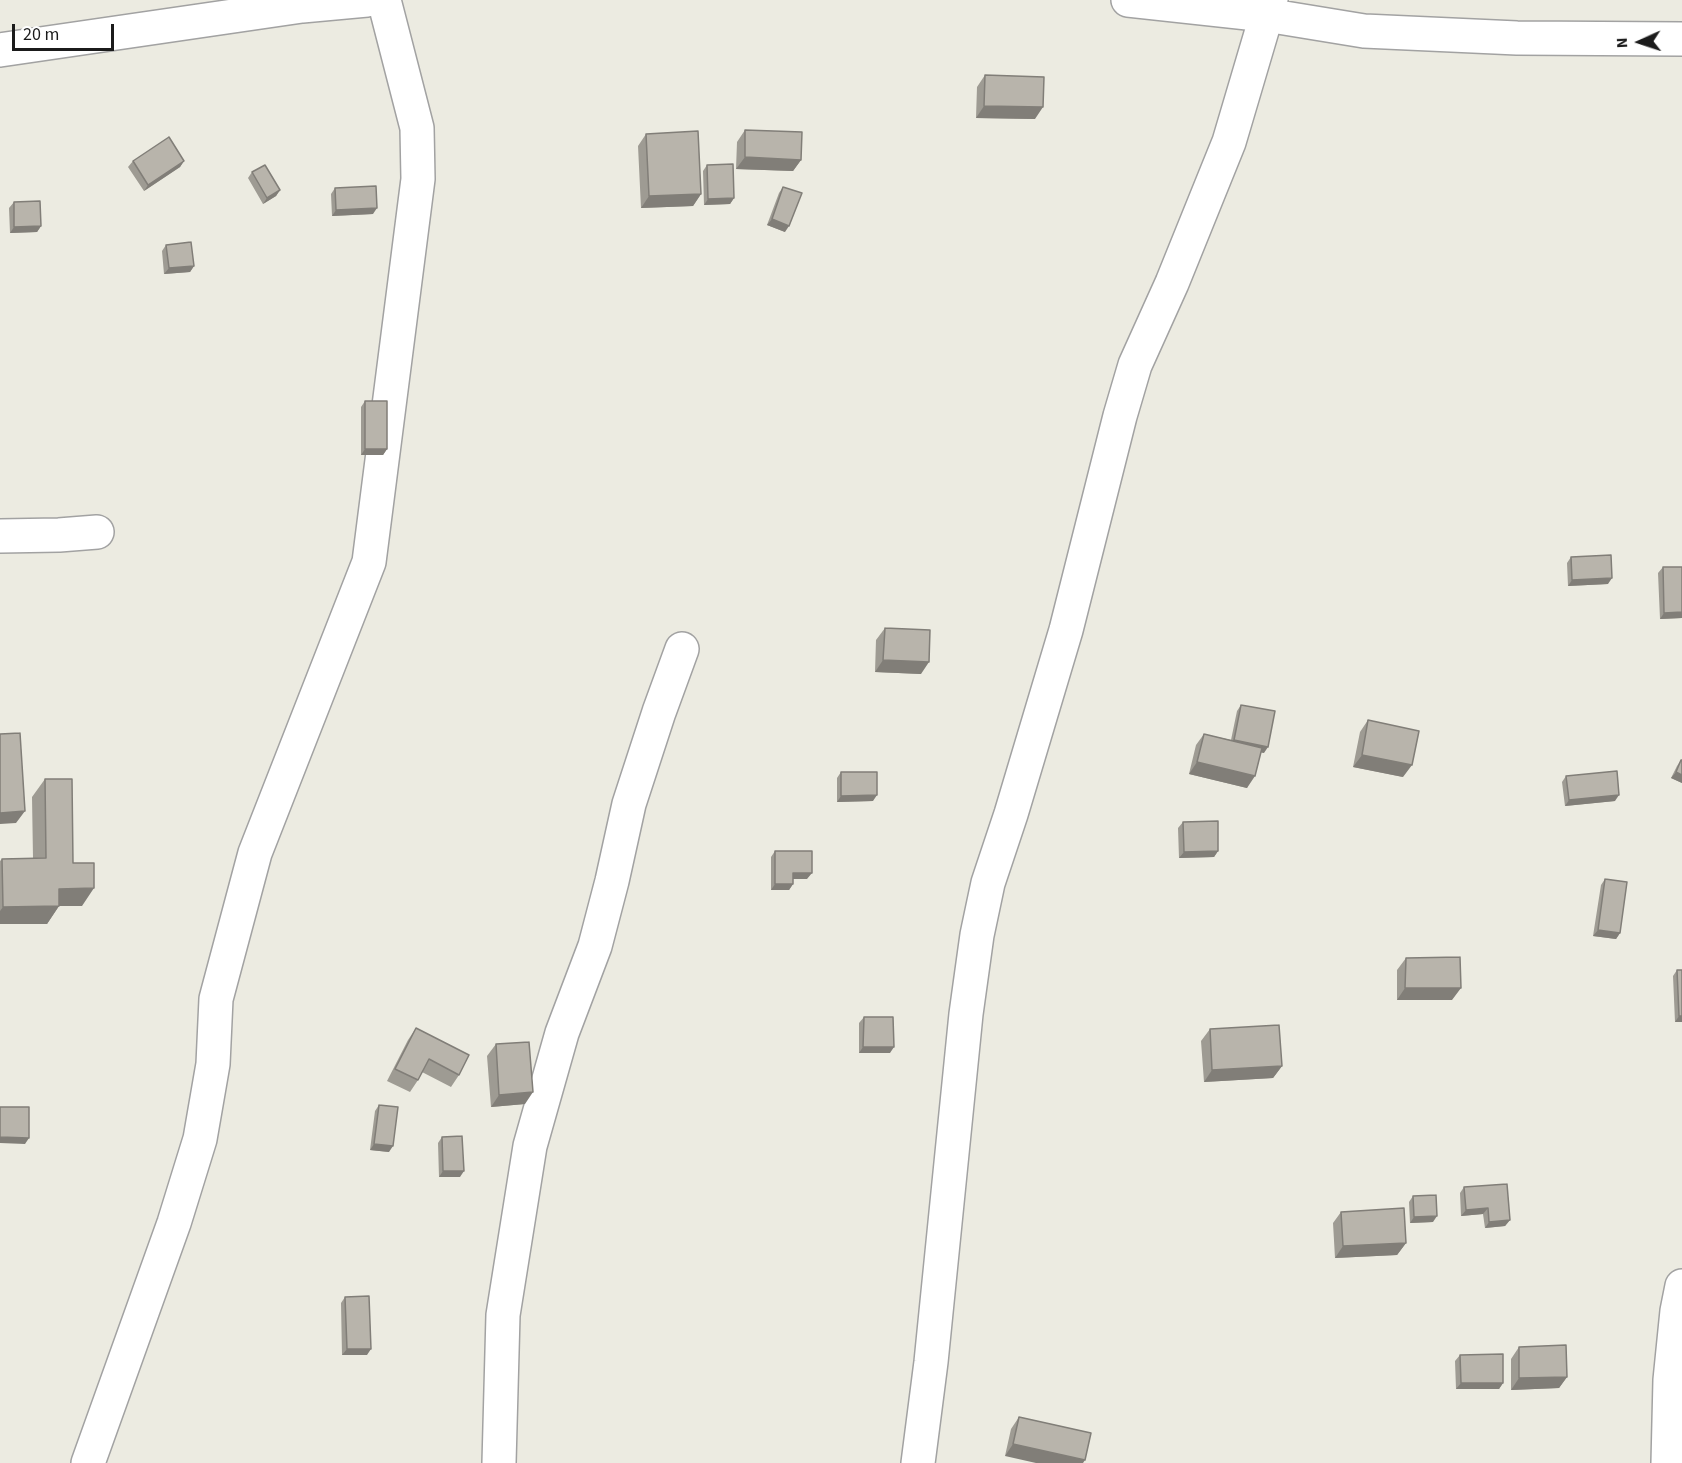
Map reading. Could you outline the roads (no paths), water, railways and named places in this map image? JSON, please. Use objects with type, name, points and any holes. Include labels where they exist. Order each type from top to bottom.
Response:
[{"type":"street","points":[[0,51],[302,6],[367,0]]},
{"type":"street","points":[[88,1463],[174,1223],[200,1139],[213,1064],[216,999],[255,853],[369,561],[418,179],[417,128],[384,0]]},
{"type":"street","points":[[1128,0],[1268,7],[1364,31],[1517,38],[1682,39]]},
{"type":"street","points":[[918,1463],[931,1362],[966,1014],[977,936],[988,883],[1066,630],[1135,365],[1172,283],[1229,142],[1268,7]]},
{"type":"street","points":[[0,536],[97,532]]},
{"type":"street","points":[[499,1463],[502,1315],[530,1146],[562,1033],[595,946],[629,804],[682,649]]},
{"type":"street","points":[[1668,1463],[1670,1380],[1682,1286]]}]
